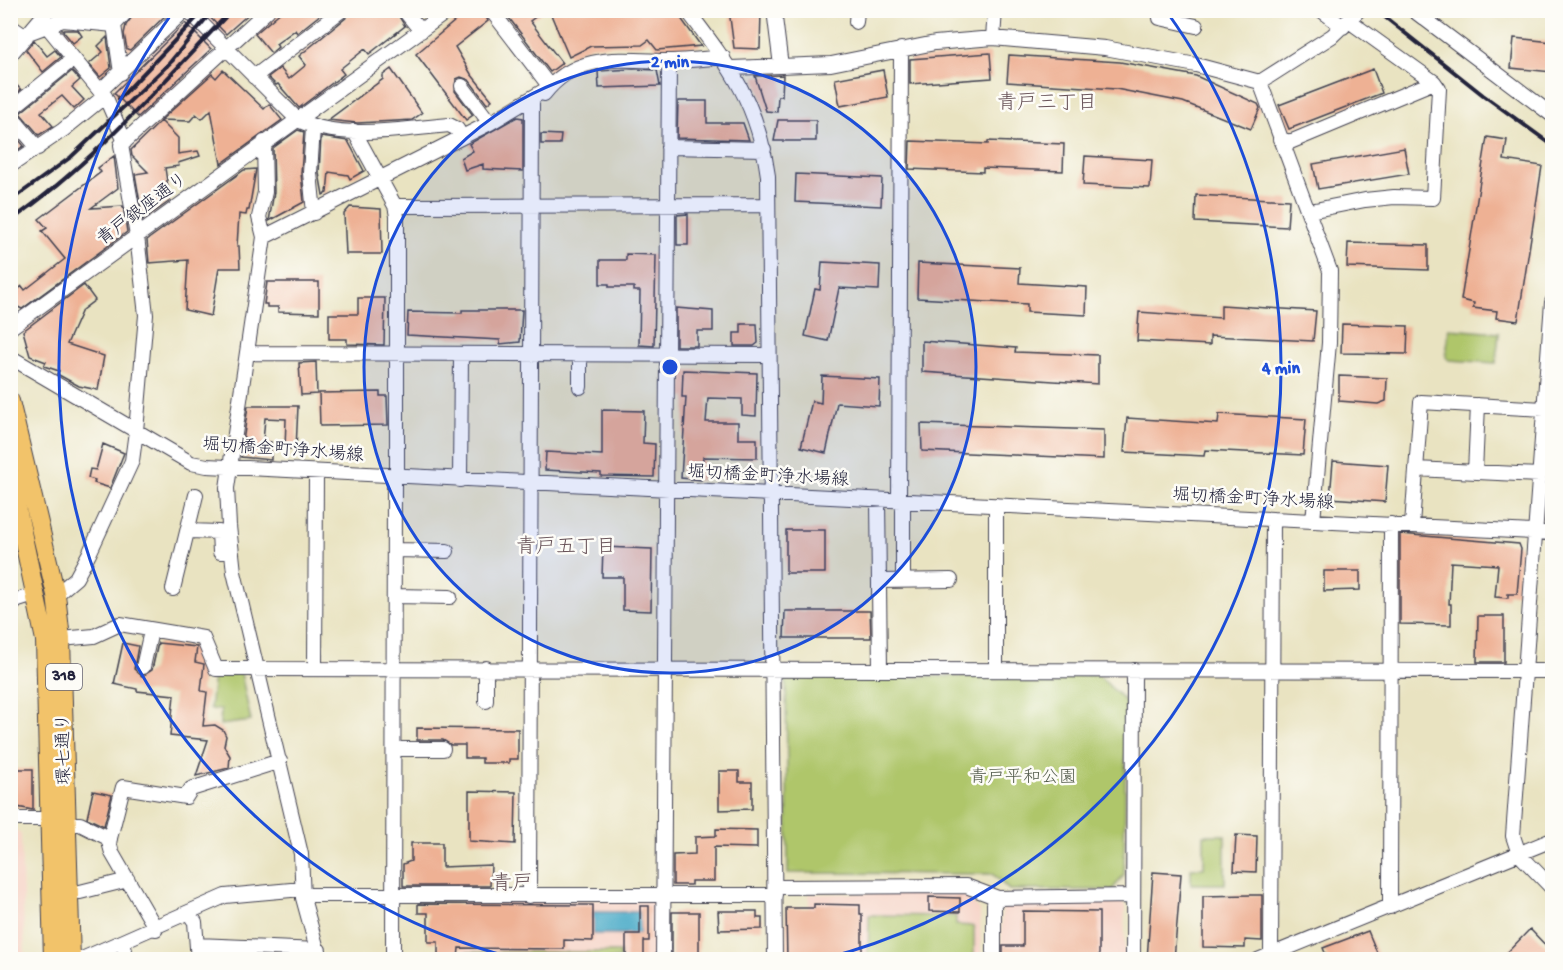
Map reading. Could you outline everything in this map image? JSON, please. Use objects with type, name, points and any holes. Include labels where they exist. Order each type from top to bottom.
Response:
[{"type":"main road","name":"環七通り","points":[[10,401],[56,596],[61,639],[59,821],[53,960]]},
{"type":"main road","name":"環七通り","points":[[10,476],[45,640],[71,959]]},
{"type":"street","points":[[114,25],[128,10]]},
{"type":"street","points":[[10,166],[38,148],[104,95],[121,73],[187,10],[254,77],[305,122],[354,131],[449,125],[457,129],[462,137]]},
{"type":"street","points":[[56,596],[76,578],[132,461],[146,315],[137,236],[121,148],[123,139],[268,10]]},
{"type":"street","points":[[254,77],[342,10]]},
{"type":"street","points":[[404,10],[421,31]]},
{"type":"street","name":"青戸銀座通り","points":[[10,328],[264,142],[305,122],[449,10]]},
{"type":"street","points":[[491,10],[550,87]]},
{"type":"street","points":[[687,10],[727,63],[752,110],[764,149],[768,205],[775,960]]},
{"type":"street","points":[[774,10],[781,66]]},
{"type":"street","points":[[993,38],[995,10]]},
{"type":"street","points":[[1159,10],[1160,18],[1196,26]]},
{"type":"street","points":[[1310,211],[1365,200],[1394,197],[1433,198],[1440,94],[1434,82],[1353,16],[1321,10]]},
{"type":"street","points":[[1413,10],[1552,115]]},
{"type":"street","points":[[1260,82],[1353,16]]},
{"type":"street","points":[[10,55],[45,18],[114,25]]},
{"type":"street","points":[[45,18],[73,60],[104,95],[123,139]]},
{"type":"street","points":[[114,25],[121,73]]},
{"type":"street","points":[[10,26],[28,35]]},
{"type":"street","points":[[264,237],[490,123],[532,105],[550,87],[576,68],[599,60],[781,66],[831,64],[901,49],[969,39],[993,38],[1105,48],[1196,65],[1260,82]]},
{"type":"street","points":[[901,49],[903,580]]},
{"type":"street","points":[[10,110],[73,60]]},
{"type":"street","points":[[663,960],[666,206],[669,61]]},
{"type":"street","points":[[1260,82],[1329,265],[1331,294],[1313,521]]},
{"type":"street","points":[[1280,139],[1290,142],[1434,82]]},
{"type":"street","points":[[462,86],[490,123]]},
{"type":"street","points":[[529,896],[532,105]]},
{"type":"street","points":[[10,115],[38,148]]},
{"type":"street","points":[[305,122],[314,213]]},
{"type":"street","points":[[354,131],[395,206],[397,216],[393,960]]},
{"type":"street","points":[[197,945],[319,955],[302,892],[301,854],[234,572],[226,496],[264,237],[259,217],[265,192],[264,142]]},
{"type":"street","points":[[668,147],[764,149]]},
{"type":"street","points":[[395,206],[768,205]]},
{"type":"street","points":[[1552,302],[1512,836],[1519,854],[1552,888]]},
{"type":"street","points":[[248,353],[769,355]]},
{"type":"street","points":[[460,480],[461,354]]},
{"type":"street","points":[[580,355],[580,387]]},
{"type":"street","name":"堀切橋金町浄水場線","points":[[17,360],[191,462],[229,468],[1552,533]]},
{"type":"street","points":[[1412,525],[1421,402],[1544,409]]},
{"type":"street","points":[[1475,472],[1478,405]]},
{"type":"street","points":[[1416,469],[1540,475]]},
{"type":"street","points":[[315,668],[316,473]]},
{"type":"street","points":[[173,589],[196,495]]},
{"type":"street","points":[[878,500],[880,669]]},
{"type":"street","points":[[996,505],[996,669]]},
{"type":"street","points":[[1274,519],[1267,958],[1552,840]]},
{"type":"street","points":[[1390,907],[1391,524]]},
{"type":"street","points":[[189,531],[219,532],[220,552],[231,551]]},
{"type":"street","points":[[394,550],[447,551]]},
{"type":"street","points":[[879,581],[951,580]]},
{"type":"street","points":[[10,606],[18,600],[37,594]]},
{"type":"street","points":[[394,596],[450,597]]},
{"type":"street","points":[[61,639],[94,636],[120,624],[203,638],[216,669],[1552,671]]},
{"type":"street","points":[[143,667],[151,631]]},
{"type":"street","points":[[486,668],[486,701]]},
{"type":"street","points":[[1133,960],[1134,670]]},
{"type":"street","points":[[394,748],[443,749]]},
{"type":"street","points":[[156,929],[112,853],[110,838],[123,787],[186,797],[191,789],[280,761]]},
{"type":"street","points":[[10,815],[19,819],[80,824],[110,838]]},
{"type":"street","points":[[80,892],[128,880]]},
{"type":"street","points":[[71,959],[82,959],[156,929],[225,896],[302,892],[394,896],[663,896],[966,886],[998,898],[1133,896]]},
{"type":"street","points":[[994,960],[994,904],[998,898]]},
{"type":"street","points":[[189,912],[195,922],[198,960]]},
{"type":"street","points":[[123,942],[127,960]]},
{"type":"shaded area","points":[[196,11],[253,11],[141,121],[113,93],[115,85]]},
{"type":"shaded area","points":[[11,824],[21,835],[25,959],[11,959]]},
{"type":"shaded area","points":[[963,892],[980,911],[981,959],[808,960],[809,894]]},
{"type":"shaded area","points":[[462,900],[652,900],[657,907],[657,959],[462,960]]},
{"type":"shaded area","points":[[1119,900],[1125,905],[1124,959],[1001,960],[1002,907],[1007,903]]},
{"type":"green space","points":[[1449,329],[1499,333],[1496,363],[1449,360],[1446,357]]},
{"type":"green space","points":[[241,673],[251,721],[220,725],[221,710],[210,709],[214,676]]},
{"type":"green space","name":"青戸平和公園","points":[[1098,675],[1126,702],[1124,875],[1112,890],[1009,890],[993,874],[788,873],[786,678]]},
{"type":"green space","points":[[1204,835],[1225,835],[1225,884],[1191,884],[1191,868],[1204,868]]},
{"type":"green space","points":[[869,915],[956,916],[956,925],[974,926],[974,959],[868,959]]},
{"type":"green space","points":[[465,952],[620,952],[620,959],[465,959]]},
{"type":"water","points":[[593,912],[640,912],[640,934],[593,934]]},
{"type":"building","points":[[137,10],[171,10],[130,50],[127,49],[124,34],[126,25]]},
{"type":"building","points":[[203,10],[253,10],[226,34]]},
{"type":"building","points":[[283,10],[326,10],[297,33],[295,30],[276,44],[278,47],[271,53],[255,34]]},
{"type":"building","points":[[351,10],[395,10],[405,26],[369,54],[365,49],[340,69],[344,74],[299,108],[278,84],[276,85],[268,77],[280,68],[289,79],[306,65],[299,56],[347,17]]},
{"type":"building","points":[[468,10],[482,10],[488,21],[455,47],[471,74],[492,100],[487,104],[469,80],[461,77],[456,79],[455,91],[473,115],[466,120],[416,54]]},
{"type":"building","points":[[503,10],[545,10],[530,21],[562,63],[550,72]]},
{"type":"building","points":[[549,10],[675,10],[701,46],[657,50],[649,40],[642,45],[591,46],[569,57]]},
{"type":"building","points":[[729,10],[761,11],[760,49],[734,48]]},
{"type":"building","points":[[185,23],[211,49],[138,117],[114,93]]},
{"type":"building","points":[[62,30],[78,30],[82,36],[73,43]]},
{"type":"building","points":[[107,37],[111,68],[100,77],[89,64],[103,52],[98,46]]},
{"type":"building","points":[[1514,38],[1552,42],[1552,72],[1511,68]]},
{"type":"building","points":[[34,40],[47,56],[55,50],[61,57],[43,72],[26,50]]},
{"type":"building","points":[[990,53],[992,78],[910,84],[910,59]]},
{"type":"building","points":[[1009,55],[1120,62],[1196,76],[1258,104],[1260,108],[1251,129],[1183,102],[1116,89],[1007,82]]},
{"type":"building","points":[[391,69],[422,113],[412,120],[357,123],[328,120],[383,79],[383,75]]},
{"type":"building","points":[[1373,69],[1382,93],[1289,129],[1279,105]]},
{"type":"building","points":[[223,70],[264,109],[269,104],[282,120],[221,164],[211,110],[202,119],[196,114],[190,121],[161,120],[212,74],[216,78]]},
{"type":"building","points":[[657,70],[660,86],[599,88],[598,71]]},
{"type":"building","points":[[883,70],[888,97],[840,106],[835,79]]},
{"type":"building","points":[[72,71],[80,80],[72,87],[84,100],[74,109],[62,96],[41,112],[53,126],[39,135],[20,113]]},
{"type":"building","points":[[783,75],[782,96],[778,96],[777,112],[766,111],[755,76]]},
{"type":"building","points":[[10,78],[21,90],[10,98]]},
{"type":"building","points":[[678,101],[707,101],[707,123],[743,123],[749,140],[677,138]]},
{"type":"building","points":[[517,117],[523,118],[523,171],[483,169],[483,164],[465,170],[461,158],[473,151],[469,144]]},
{"type":"building","points":[[778,120],[816,120],[816,141],[774,141]]},
{"type":"building","points":[[161,121],[178,138],[178,154],[198,151],[200,156],[178,163],[179,166],[165,168],[170,201],[143,220],[135,174],[148,172],[132,156],[131,150]]},
{"type":"building","points":[[10,129],[24,146],[10,155]]},
{"type":"building","points":[[298,130],[304,132],[301,173],[304,202],[269,221],[274,192],[273,148]]},
{"type":"building","points":[[541,134],[561,135],[560,144],[541,144]]},
{"type":"building","points":[[321,137],[348,141],[364,171],[350,179],[348,175],[329,172],[327,193],[323,195],[319,173]]},
{"type":"building","points":[[1487,137],[1507,140],[1504,160],[1542,166],[1518,321],[1496,318],[1497,311],[1473,308],[1474,303],[1461,300]]},
{"type":"building","points":[[910,141],[1064,144],[1063,171],[983,168],[983,172],[909,169]]},
{"type":"building","points":[[1404,148],[1409,174],[1318,189],[1313,164]]},
{"type":"building","points":[[114,156],[118,188],[91,208],[123,206],[127,232],[22,309],[16,306],[14,293],[22,286],[25,290],[65,259],[42,231],[47,228],[39,219],[101,172],[98,168]]},
{"type":"building","points":[[1085,156],[1152,160],[1150,188],[1083,185]]},
{"type":"building","points":[[256,169],[249,210],[246,215],[239,214],[237,246],[239,246],[240,268],[219,268],[211,316],[185,310],[188,260],[149,263],[147,240],[244,170]]},
{"type":"building","points":[[796,174],[882,178],[881,206],[795,202]]},
{"type":"building","points":[[1196,195],[1289,200],[1287,227],[1195,222]]},
{"type":"building","points":[[350,207],[381,209],[382,254],[346,254],[344,214]]},
{"type":"building","points":[[688,214],[688,245],[677,245],[677,215]]},
{"type":"building","points":[[1348,243],[1428,245],[1428,270],[1347,267]]},
{"type":"building","points":[[626,254],[656,255],[654,346],[639,345],[640,291],[634,291],[634,287],[609,287],[609,284],[600,284],[600,260],[626,260]]},
{"type":"building","points":[[822,262],[880,265],[879,290],[839,288],[828,341],[805,336],[815,289],[820,290]]},
{"type":"building","points":[[918,263],[1020,268],[1019,283],[1087,287],[1086,315],[1027,312],[1027,304],[917,298]]},
{"type":"building","points":[[267,282],[319,282],[319,313],[278,312],[278,307],[267,307],[267,304],[264,304]]},
{"type":"building","points":[[84,285],[95,300],[82,310],[67,344],[104,356],[98,390],[79,386],[57,374],[59,371],[44,366],[46,362],[30,356],[23,331]]},
{"type":"building","points":[[358,298],[385,298],[384,345],[347,344],[347,339],[329,339],[329,314],[358,314]]},
{"type":"building","points":[[1221,305],[1316,311],[1313,341],[1210,336],[1210,345],[1137,341],[1139,312],[1221,318]]},
{"type":"building","points":[[676,308],[713,311],[713,331],[697,331],[697,346],[676,346]]},
{"type":"building","points":[[462,310],[522,310],[520,342],[500,344],[500,340],[407,335],[408,312],[462,313]]},
{"type":"building","points":[[741,324],[757,324],[758,343],[754,346],[734,346],[734,333],[741,333]]},
{"type":"building","points":[[1342,324],[1408,326],[1407,354],[1341,353]]},
{"type":"building","points":[[922,341],[1016,348],[1015,352],[1098,355],[1098,384],[922,372]]},
{"type":"building","points":[[316,362],[317,394],[301,395],[299,363]]},
{"type":"building","points":[[683,370],[757,373],[756,416],[742,415],[742,399],[708,398],[706,422],[738,422],[738,439],[757,439],[757,458],[703,457],[701,480],[681,478],[686,397],[682,397]]},
{"type":"building","points":[[822,376],[880,379],[879,406],[837,403],[826,453],[801,447],[812,401],[821,403]]},
{"type":"building","points":[[1339,376],[1387,378],[1386,401],[1378,404],[1339,401]]},
{"type":"building","points":[[380,392],[380,396],[387,396],[388,425],[320,426],[319,393]]},
{"type":"building","points":[[248,406],[298,406],[296,449],[285,449],[286,419],[265,418],[263,442],[271,442],[271,460],[241,457]]},
{"type":"building","points":[[602,410],[644,411],[643,443],[655,444],[654,477],[601,476],[601,473],[545,470],[546,452],[602,455]]},
{"type":"building","points":[[1219,414],[1306,419],[1303,455],[1205,450],[1204,456],[1124,452],[1127,418],[1218,424]]},
{"type":"building","points":[[921,424],[1104,430],[1104,459],[922,451]]},
{"type":"building","points":[[103,444],[124,453],[110,488],[94,483],[95,480],[88,478],[90,469],[96,470]]},
{"type":"building","points":[[1333,461],[1388,465],[1385,502],[1330,498]]},
{"type":"building","points":[[786,530],[825,530],[825,573],[786,573]]},
{"type":"building","points":[[1400,534],[1519,544],[1521,549],[1517,594],[1508,594],[1508,598],[1495,597],[1498,565],[1451,562],[1449,604],[1451,604],[1451,625],[1400,624]]},
{"type":"building","points":[[603,547],[652,549],[651,611],[623,610],[623,577],[602,577]]},
{"type":"building","points":[[1324,571],[1360,571],[1360,590],[1324,591]]},
{"type":"building","points":[[785,611],[870,611],[871,638],[784,638]]},
{"type":"building","points":[[1478,616],[1504,616],[1504,662],[1477,662]]},
{"type":"building","points":[[123,643],[138,646],[134,669],[142,676],[152,670],[158,643],[197,647],[195,662],[204,664],[201,691],[207,692],[203,726],[215,725],[223,730],[226,736],[224,746],[230,756],[229,768],[196,776],[208,740],[170,736],[174,695],[137,691],[137,689],[114,684]]},
{"type":"building","points":[[417,728],[518,729],[518,759],[509,759],[509,763],[482,763],[482,758],[465,758],[465,745],[451,745],[443,740],[417,740]]},
{"type":"building","points":[[10,769],[33,769],[33,810],[12,806]]},
{"type":"building","points":[[719,771],[739,771],[739,782],[752,782],[752,809],[719,810]]},
{"type":"building","points":[[93,791],[112,795],[104,826],[87,818]]},
{"type":"building","points":[[469,791],[516,792],[515,844],[469,841]]},
{"type":"building","points":[[716,829],[757,830],[757,848],[714,847],[714,881],[691,881],[691,885],[673,885],[673,855],[695,854],[695,837],[716,836]]},
{"type":"building","points":[[1236,835],[1257,836],[1256,872],[1234,871]]},
{"type":"building","points":[[411,843],[442,843],[442,867],[491,865],[490,886],[403,886],[403,864],[411,861]]},
{"type":"building","points":[[1153,872],[1181,874],[1174,960],[1147,960]]},
{"type":"building","points":[[1262,895],[1262,941],[1245,940],[1245,948],[1203,947],[1203,896]]},
{"type":"building","points":[[929,897],[960,898],[960,912],[929,911]]},
{"type":"building","points":[[418,904],[593,905],[593,941],[564,940],[564,949],[459,948],[458,959],[438,959],[438,942],[428,942],[428,913],[418,913]]},
{"type":"building","points":[[814,904],[860,905],[862,960],[787,960],[786,908],[814,908]]},
{"type":"building","points":[[640,906],[649,906],[649,941],[644,941],[644,960],[626,960],[626,934],[640,934]]},
{"type":"building","points":[[718,911],[757,911],[757,918],[762,918],[762,929],[719,930]]},
{"type":"building","points":[[1023,911],[1099,912],[1099,960],[1003,960],[1003,946],[1023,946]]},
{"type":"building","points":[[672,912],[699,912],[699,958],[672,958]]},
{"type":"building","points":[[1530,929],[1552,952],[1545,960],[1500,960]]},
{"type":"building","points":[[1368,931],[1380,960],[1328,960],[1323,948]]},
{"type":"railway","points":[[167,66],[213,10]]},
{"type":"railway","points":[[10,221],[71,174],[99,148],[232,10]]},
{"type":"railway","points":[[1376,10],[1483,95],[1552,145]]},
{"type":"railway","points":[[119,99],[200,14]]},
{"type":"railway","points":[[10,201],[71,157],[173,60]]},
{"type":"district","name":"青戸三丁目","points":[[1047,104]]},
{"type":"district","name":"青戸五丁目","points":[[566,548]]},
{"type":"district","name":"青戸","points":[[512,885]]}]
